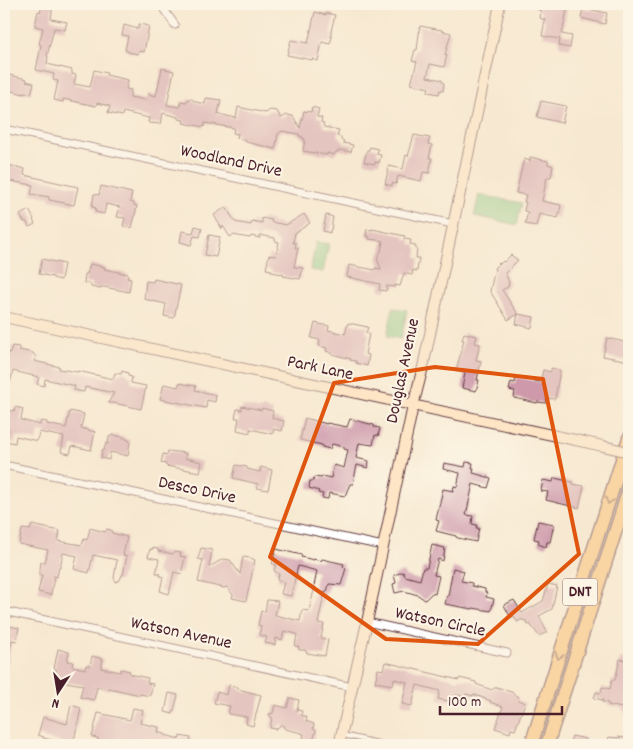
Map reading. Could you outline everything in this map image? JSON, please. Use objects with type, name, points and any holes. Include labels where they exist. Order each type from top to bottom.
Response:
[{"type":"highway","name":"DNT","points":[[530,745],[629,438]]},
{"type":"highway","name":"DNT","points":[[547,745],[629,489]]},
{"type":"street","points":[[160,4],[175,25]]},
{"type":"street","name":"Douglas Avenue","points":[[339,745],[423,367],[500,4]]},
{"type":"street","name":"Woodland Drive","points":[[4,129],[453,224]]},
{"type":"street","name":"Park Lane","points":[[4,317],[629,452]]},
{"type":"street","name":"Desco Drive","points":[[4,465],[383,546]]},
{"type":"street","name":"Watson Avenue","points":[[4,611],[352,688]]},
{"type":"street","name":"Watson Circle","points":[[367,622],[506,653]]},
{"type":"lane","points":[[341,734],[387,745]]},
{"type":"lane","points":[[356,745],[358,738]]},
{"type":"highlighted area","points":[[435,367],[543,379],[579,554],[478,644],[386,639],[270,557],[334,383]]},
{"type":"green space","points":[[479,195],[522,203],[517,225],[474,216]]},
{"type":"green space","points":[[316,242],[329,244],[323,272],[310,270]]},
{"type":"green space","points":[[393,308],[407,310],[401,339],[387,336]]},
{"type":"building","points":[[43,4],[53,4],[51,19],[67,22],[65,30],[54,28],[47,56],[47,64],[72,70],[72,74],[76,75],[74,84],[90,87],[94,70],[128,80],[126,89],[131,90],[130,97],[146,100],[148,94],[156,96],[162,68],[174,71],[167,105],[180,107],[181,101],[186,102],[190,98],[205,104],[206,98],[221,100],[218,114],[236,118],[238,107],[266,113],[270,110],[277,111],[281,118],[287,115],[293,116],[300,128],[304,111],[311,112],[312,107],[319,109],[317,117],[322,118],[321,122],[324,127],[339,130],[337,136],[341,137],[341,140],[344,141],[343,143],[353,145],[351,152],[340,150],[334,155],[327,153],[327,155],[303,151],[305,139],[303,137],[299,136],[299,134],[282,131],[278,134],[275,149],[237,138],[238,134],[233,133],[234,128],[205,123],[204,127],[183,123],[184,120],[178,119],[178,117],[163,113],[161,124],[149,123],[149,118],[123,112],[122,116],[108,113],[110,106],[97,103],[96,106],[63,99],[63,102],[54,100],[58,81],[53,80],[54,74],[36,70],[43,28],[35,26],[38,11],[40,12]]},
{"type":"building","points":[[539,4],[568,5],[562,34],[572,36],[570,48],[559,46],[560,39],[542,36],[545,20],[540,18]]},
{"type":"building","points":[[583,8],[607,13],[605,24],[581,18]]},
{"type":"building","points":[[315,12],[335,15],[330,44],[322,42],[318,61],[287,55],[291,40],[308,43]]},
{"type":"building","points":[[139,24],[149,26],[144,52],[139,51],[138,54],[128,52],[125,50],[128,36],[122,35],[124,25],[138,29]]},
{"type":"building","points":[[420,26],[451,33],[444,67],[430,64],[427,77],[442,80],[444,83],[443,91],[440,90],[439,94],[428,92],[429,88],[411,84],[417,62],[412,61],[415,50],[417,50]]},
{"type":"building","points":[[5,74],[27,79],[26,81],[34,83],[31,94],[4,89]]},
{"type":"building","points":[[541,101],[566,106],[562,123],[537,117]]},
{"type":"building","points":[[414,135],[430,138],[428,144],[432,145],[429,158],[432,158],[429,173],[423,172],[421,181],[398,176],[396,184],[392,183],[392,186],[385,184],[389,166],[403,169]]},
{"type":"building","points":[[370,147],[378,149],[377,154],[381,155],[379,163],[364,162],[367,150]]},
{"type":"building","points":[[530,157],[548,161],[548,164],[553,166],[551,177],[547,177],[542,201],[561,205],[558,218],[539,214],[536,226],[525,224],[528,212],[524,211],[526,195],[516,193],[524,159],[530,161]]},
{"type":"building","points":[[4,164],[25,169],[24,175],[78,187],[74,205],[49,200],[49,197],[31,194],[33,185],[4,180],[6,175],[4,174]]},
{"type":"building","points":[[101,186],[132,193],[130,202],[137,206],[132,228],[123,226],[125,218],[117,217],[120,207],[106,204],[104,214],[95,212],[96,208],[92,207],[94,194],[99,195]]},
{"type":"building","points":[[226,207],[235,222],[251,225],[252,221],[262,223],[262,218],[286,225],[304,214],[310,223],[295,233],[293,243],[296,243],[295,248],[298,248],[294,267],[303,268],[300,279],[283,276],[283,274],[266,269],[269,255],[276,256],[279,242],[275,241],[275,238],[260,235],[260,238],[233,235],[230,237],[223,226],[222,229],[214,215]]},
{"type":"building","points":[[29,210],[35,224],[29,227],[20,215]]},
{"type":"building","points":[[326,215],[333,217],[330,233],[323,231]]},
{"type":"building","points":[[195,226],[202,228],[200,237],[194,236],[191,245],[180,242],[182,231],[193,233]]},
{"type":"building","points":[[367,229],[405,236],[404,239],[411,240],[410,244],[415,245],[417,249],[416,258],[419,258],[417,271],[413,270],[412,275],[404,273],[400,286],[387,286],[386,291],[379,290],[380,284],[347,277],[349,265],[375,270],[375,268],[381,269],[377,258],[383,241],[369,239],[370,237],[366,236]]},
{"type":"building","points":[[209,235],[220,237],[216,257],[205,255]]},
{"type":"building","points":[[511,255],[518,260],[505,273],[509,282],[508,287],[502,290],[518,314],[508,320],[490,291],[494,268]]},
{"type":"building","points":[[42,259],[64,264],[61,280],[39,274]]},
{"type":"building","points":[[90,264],[128,274],[127,278],[131,279],[129,292],[104,287],[100,287],[100,289],[91,287],[91,284],[84,283],[85,274],[87,274]]},
{"type":"building","points":[[154,279],[181,285],[174,318],[164,316],[166,304],[144,299],[146,281],[153,282]]},
{"type":"building","points":[[518,314],[534,317],[532,328],[516,324]]},
{"type":"building","points":[[315,323],[329,326],[328,330],[345,334],[348,323],[368,327],[366,333],[369,334],[365,354],[369,355],[367,366],[332,354],[326,351],[327,348],[319,346],[320,340],[311,338]]},
{"type":"building","points":[[464,333],[477,336],[475,343],[480,344],[476,360],[481,361],[476,391],[462,388],[465,373],[456,371]]},
{"type":"building","points":[[607,338],[629,343],[629,361],[603,356]]},
{"type":"building","points":[[12,346],[19,347],[19,350],[33,353],[36,357],[34,361],[60,367],[59,369],[113,379],[115,373],[121,374],[122,371],[128,373],[128,376],[132,377],[131,383],[146,386],[141,409],[108,403],[114,393],[85,387],[84,392],[74,390],[75,386],[45,379],[44,386],[37,384],[39,377],[13,371],[10,383],[4,381],[4,357],[7,358]]},
{"type":"building","points":[[551,368],[560,370],[555,399],[547,398],[546,403],[537,403],[514,398],[515,391],[509,390],[511,382],[515,383],[516,377],[540,382],[543,370],[551,372]]},
{"type":"building","points":[[179,383],[196,386],[195,390],[216,395],[215,402],[207,400],[206,408],[160,399],[164,384],[178,387]]},
{"type":"building","points":[[242,406],[273,411],[272,418],[284,421],[282,431],[274,429],[273,434],[250,429],[250,433],[237,430],[239,418],[235,418],[237,409],[242,410]]},
{"type":"building","points":[[15,407],[23,409],[21,420],[40,425],[41,421],[47,422],[47,424],[66,428],[70,411],[84,414],[81,428],[95,432],[91,450],[72,446],[70,454],[61,452],[64,437],[39,432],[37,441],[16,436],[15,443],[6,441],[9,429],[4,428],[4,415],[6,410],[14,411]]},
{"type":"building","points":[[305,418],[347,427],[350,419],[380,428],[378,436],[375,435],[373,445],[359,443],[356,458],[369,461],[368,468],[357,465],[353,484],[350,484],[345,496],[329,493],[328,499],[322,498],[323,494],[309,488],[310,481],[313,481],[314,477],[331,478],[334,465],[344,468],[348,450],[332,444],[330,449],[322,447],[322,445],[300,440]]},
{"type":"building","points":[[113,435],[130,441],[128,456],[110,452],[109,460],[101,458],[102,450],[104,450],[106,443],[108,444],[109,437]]},
{"type":"building","points":[[168,451],[186,453],[185,458],[202,462],[200,472],[166,466],[166,464],[161,463],[163,454],[167,455]]},
{"type":"building","points":[[466,462],[473,463],[473,473],[491,478],[488,488],[473,484],[466,515],[473,516],[472,524],[477,525],[476,528],[479,528],[476,542],[436,531],[439,521],[436,520],[443,489],[453,491],[454,486],[457,487],[460,473],[443,469],[444,463],[465,467]]},
{"type":"building","points":[[236,465],[260,472],[261,467],[272,470],[268,490],[257,488],[258,484],[233,478]]},
{"type":"building","points":[[554,478],[584,486],[579,508],[546,500],[548,492],[541,491],[543,480],[553,482]]},
{"type":"building","points":[[538,521],[554,524],[550,542],[547,542],[546,547],[538,544],[539,540],[534,539]]},
{"type":"building","points":[[32,525],[60,531],[58,541],[82,545],[84,539],[87,540],[90,528],[105,532],[107,529],[111,530],[112,533],[127,537],[123,555],[127,556],[123,575],[116,582],[114,578],[117,560],[93,555],[89,573],[74,569],[77,556],[63,553],[57,577],[54,576],[51,595],[38,592],[42,575],[39,575],[41,562],[45,562],[48,550],[19,544],[22,529],[30,530]]},
{"type":"building","points":[[432,545],[445,548],[443,561],[438,559],[434,575],[439,576],[435,594],[432,593],[425,600],[418,595],[404,591],[395,593],[393,584],[396,583],[394,575],[403,572],[405,576],[420,580],[423,568],[427,568]]},
{"type":"building","points":[[152,548],[173,554],[174,552],[181,553],[180,556],[185,557],[181,574],[174,572],[169,594],[160,591],[163,577],[156,573],[159,559],[148,557]]},
{"type":"building","points":[[201,548],[212,550],[209,567],[223,559],[230,560],[240,574],[243,557],[255,560],[246,601],[232,598],[233,595],[227,587],[198,582],[203,560],[198,559]]},
{"type":"building","points":[[276,549],[314,560],[321,561],[322,559],[344,564],[343,567],[346,568],[341,585],[329,584],[322,604],[318,623],[324,624],[321,638],[328,640],[325,656],[299,650],[299,647],[295,646],[297,634],[284,631],[282,640],[276,638],[275,645],[265,643],[267,637],[259,635],[261,626],[258,625],[261,611],[265,612],[267,600],[278,601],[275,615],[300,621],[302,610],[309,611],[315,586],[317,571],[298,566],[291,596],[281,594],[284,582],[277,580],[279,574],[274,571],[276,564],[272,564]]},
{"type":"building","points":[[453,568],[464,571],[461,581],[472,583],[472,586],[485,589],[486,597],[494,599],[491,611],[445,604]]},
{"type":"building","points":[[548,584],[557,586],[552,609],[539,616],[547,632],[539,636],[530,624],[528,625],[526,620],[523,621],[522,619],[517,622],[514,616],[511,618],[504,605],[514,600],[522,613],[543,601]]},
{"type":"building","points":[[4,625],[19,628],[16,641],[12,640],[7,666],[4,666]]},
{"type":"building","points":[[58,649],[69,652],[67,661],[73,662],[72,666],[85,669],[86,665],[90,666],[92,656],[103,659],[101,668],[120,672],[121,669],[130,671],[129,674],[148,678],[147,683],[153,684],[150,696],[97,687],[94,700],[80,697],[83,685],[54,682],[57,670],[54,669]]},
{"type":"building","points":[[620,659],[629,661],[629,711],[624,713],[622,708],[608,705],[608,703],[602,702],[603,700],[594,698],[596,692],[601,693],[602,687],[610,689],[612,680],[615,680]]},
{"type":"building","points":[[385,662],[459,680],[460,678],[476,682],[476,684],[492,690],[497,687],[514,693],[514,695],[519,697],[518,700],[525,703],[515,730],[511,729],[510,733],[495,728],[503,707],[473,694],[473,696],[466,694],[465,697],[456,695],[454,702],[438,699],[440,691],[417,685],[412,706],[402,704],[407,682],[394,679],[393,685],[375,682],[378,669],[383,670]]},
{"type":"building","points":[[229,685],[261,695],[253,726],[246,724],[247,717],[228,714],[230,706],[214,703],[217,692],[227,695]]},
{"type":"building","points":[[169,693],[178,695],[173,714],[165,712]]},
{"type":"building","points":[[290,698],[299,700],[297,710],[302,711],[301,715],[307,717],[306,721],[314,724],[313,729],[316,730],[312,745],[302,745],[304,734],[285,729],[282,724],[276,729],[270,728],[272,718],[269,714],[273,713],[275,705],[287,708]]},
{"type":"building","points":[[71,705],[81,708],[73,745],[43,738],[38,735],[43,717],[67,724]]},
{"type":"building","points":[[133,708],[143,710],[140,723],[159,727],[158,732],[165,735],[180,739],[180,736],[191,738],[190,741],[196,742],[196,745],[145,745],[133,742],[132,745],[122,745],[109,742],[108,745],[98,745],[98,738],[92,737],[98,713],[130,720]]},
{"type":"building","points":[[572,736],[586,739],[584,745],[569,745]]},
{"type":"building","points":[[609,737],[626,738],[624,745],[607,745]]}]
